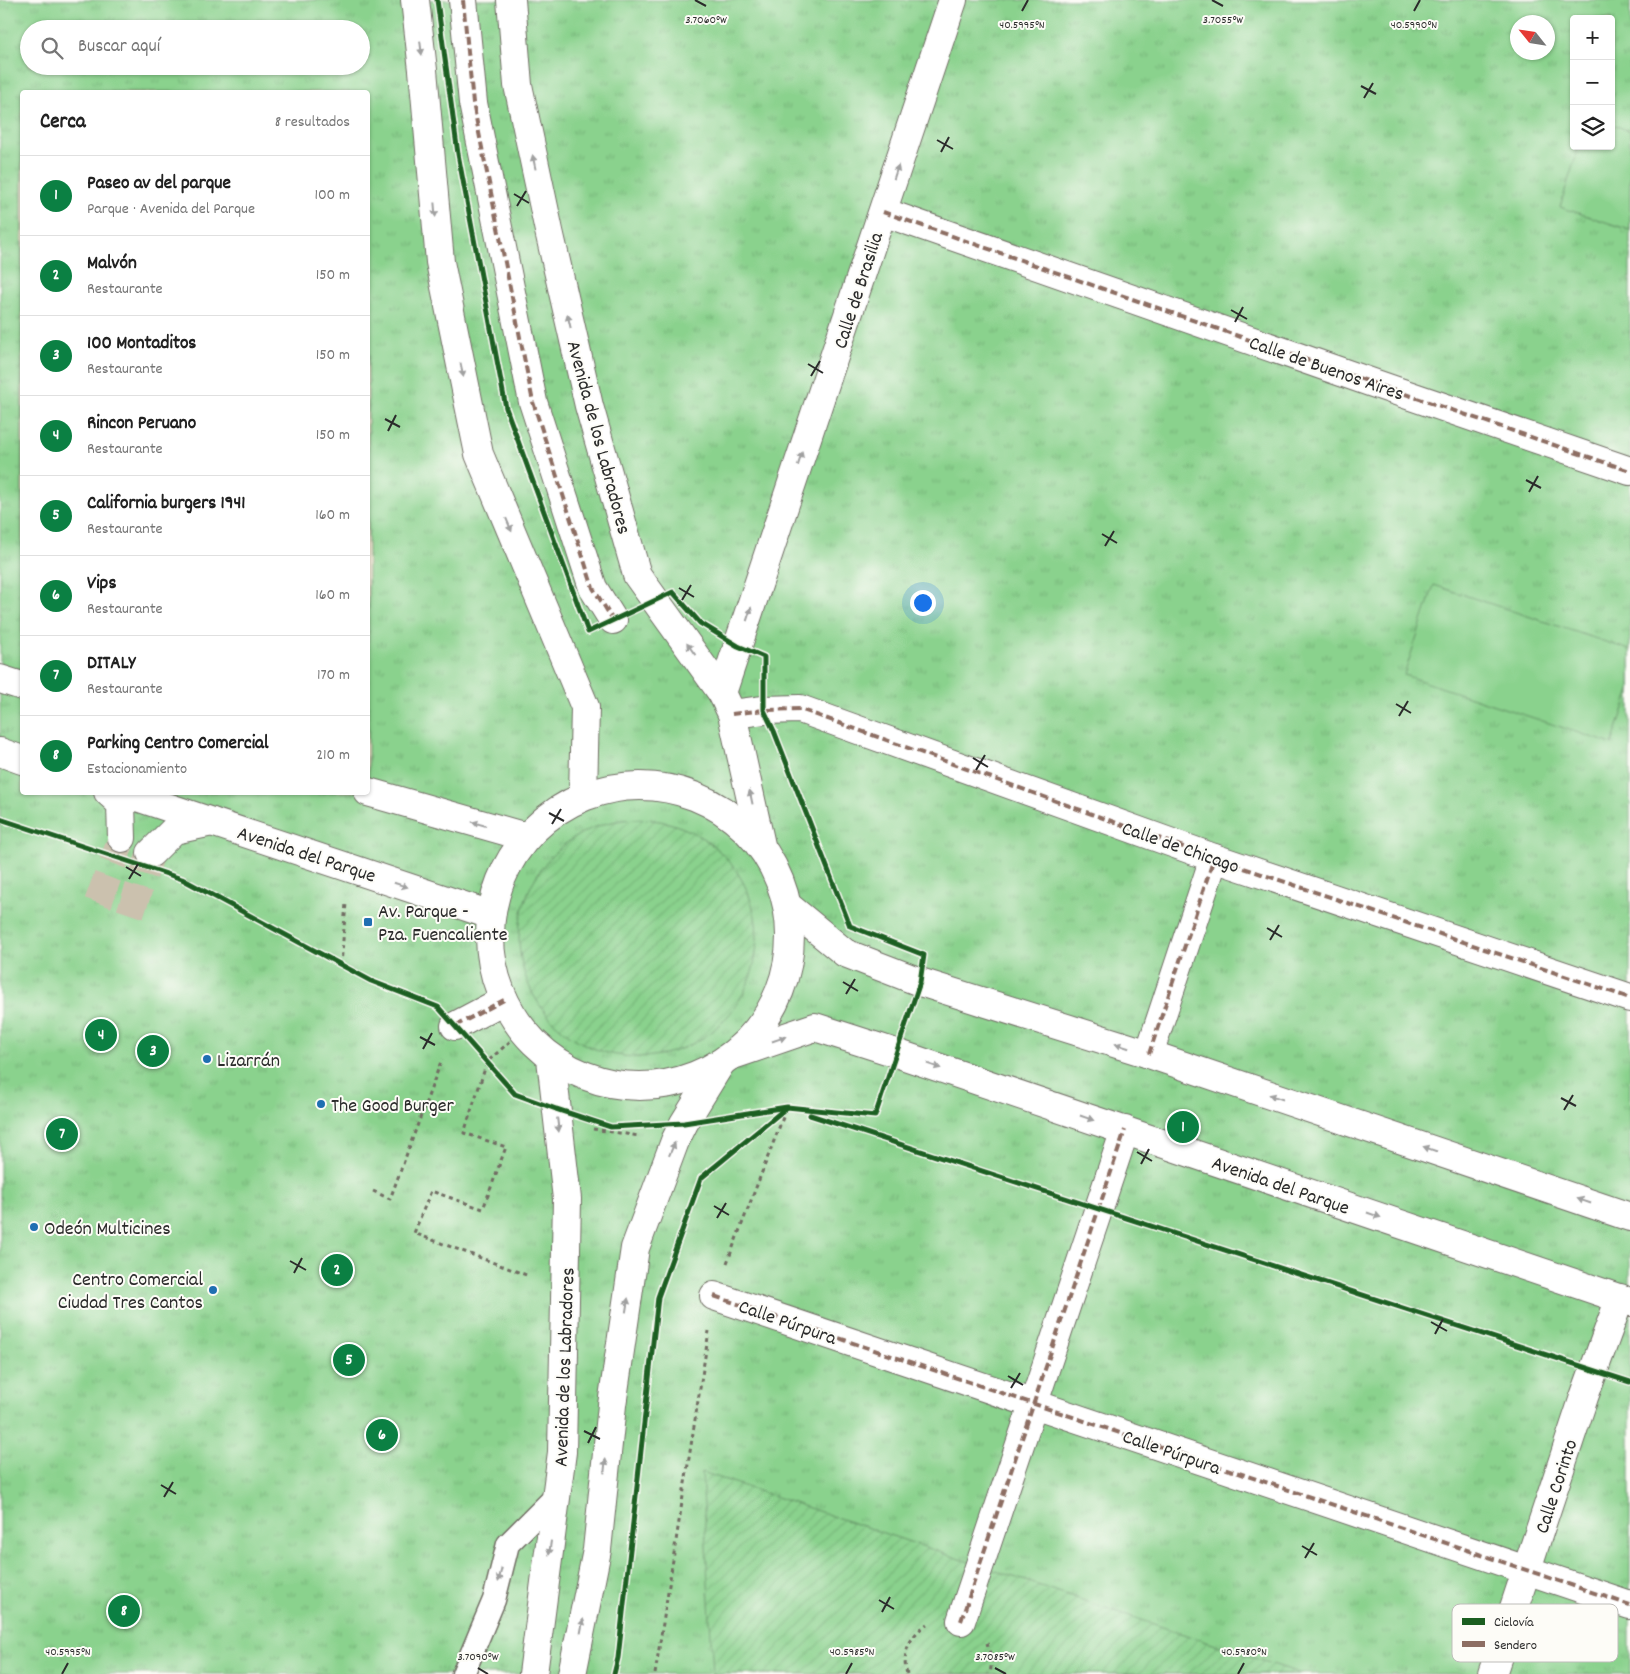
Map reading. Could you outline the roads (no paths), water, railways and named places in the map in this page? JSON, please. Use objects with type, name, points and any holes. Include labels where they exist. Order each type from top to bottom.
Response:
[{"type":"street","points":[[415,0],[440,262],[480,454],[585,707],[583,796]]},
{"type":"street","points":[[463,0],[473,103],[532,402],[593,588],[613,620]]},
{"type":"street","name":"Avenida de los Labradores","points":[[511,0],[518,85],[551,241],[589,406],[637,575],[727,703],[761,845]]},
{"type":"street","name":"Calle de Brasilia","points":[[727,703],[883,212],[953,0]]},
{"type":"street","name":"Calle de Buenos Aires","points":[[883,212],[1630,471]]},
{"type":"street","points":[[0,679],[20,685]]},
{"type":"street","name":"Calle de Chicago","points":[[727,703],[764,710],[800,709],[1214,858],[1630,998]]},
{"type":"street","points":[[0,752],[20,759]]},
{"type":"street","points":[[572,1674],[597,1550],[612,1405],[635,1248],[675,1141],[684,1123],[727,1059],[762,1025],[782,988],[790,948],[788,906],[778,874],[761,845],[725,811],[680,790],[632,785],[583,796],[552,814],[526,838],[503,874],[491,915],[491,956],[501,995],[522,1031],[551,1059],[594,1080],[643,1087],[690,1079],[727,1059]]},
{"type":"street","points":[[370,793],[526,838]]},
{"type":"street","points":[[111,795],[121,804],[122,838]]},
{"type":"street","name":"Avenida del Parque","points":[[131,795],[491,915]]},
{"type":"street","points":[[151,853],[174,830],[212,822]]},
{"type":"street","points":[[1149,1054],[1214,858]]},
{"type":"street","points":[[788,906],[846,952],[920,982],[1149,1054],[1630,1217]]},
{"type":"street","points":[[455,1026],[504,1000]]},
{"type":"street","name":"Avenida del Parque","points":[[727,1059],[815,1027],[1625,1300]]},
{"type":"street","name":"Avenida de los Labradores","points":[[533,1674],[562,1452],[568,1199],[551,1059]]},
{"type":"street","points":[[961,1621],[1125,1130]]},
{"type":"street","name":"Calle Púrpura","points":[[714,1296],[1630,1606]]},
{"type":"street","name":"Calle Corinto","points":[[1516,1604],[1584,1397],[1625,1300]]},
{"type":"street","name":"Calle Corinto","points":[[1492,1674],[1496,1662]]},
{"type":"lane","points":[[463,1674],[494,1600],[508,1544],[557,1495]]},
{"type":"tunnel","points":[[98,903],[122,838]]},
{"type":"tunnel","points":[[130,914],[151,853]]},
{"type":"place","name":"Av. Parque - Pza. Fuencaliente","points":[[368,922]]},
{"type":"place","name":"Rincon Peruano","points":[[101,1035]]},
{"type":"place","name":"100 Montaditos","points":[[153,1051]]},
{"type":"place","name":"Lizarrán","points":[[207,1059]]},
{"type":"place","name":"The Good Burger","points":[[321,1104]]},
{"type":"place","name":"Paseo av del parque","points":[[1183,1127]]},
{"type":"place","name":"DITALY","points":[[62,1134]]},
{"type":"place","name":"Odeón Multicines","points":[[34,1227]]},
{"type":"place","name":"Malvón","points":[[337,1270]]},
{"type":"place","name":"Centro Comercial Ciudad Tres Cantos","points":[[213,1290]]},
{"type":"place","name":"California burgers 1941","points":[[349,1360]]},
{"type":"place","name":"Vips","points":[[382,1435]]},
{"type":"place","name":"Parking Centro Comercial","points":[[124,1611]]}]
